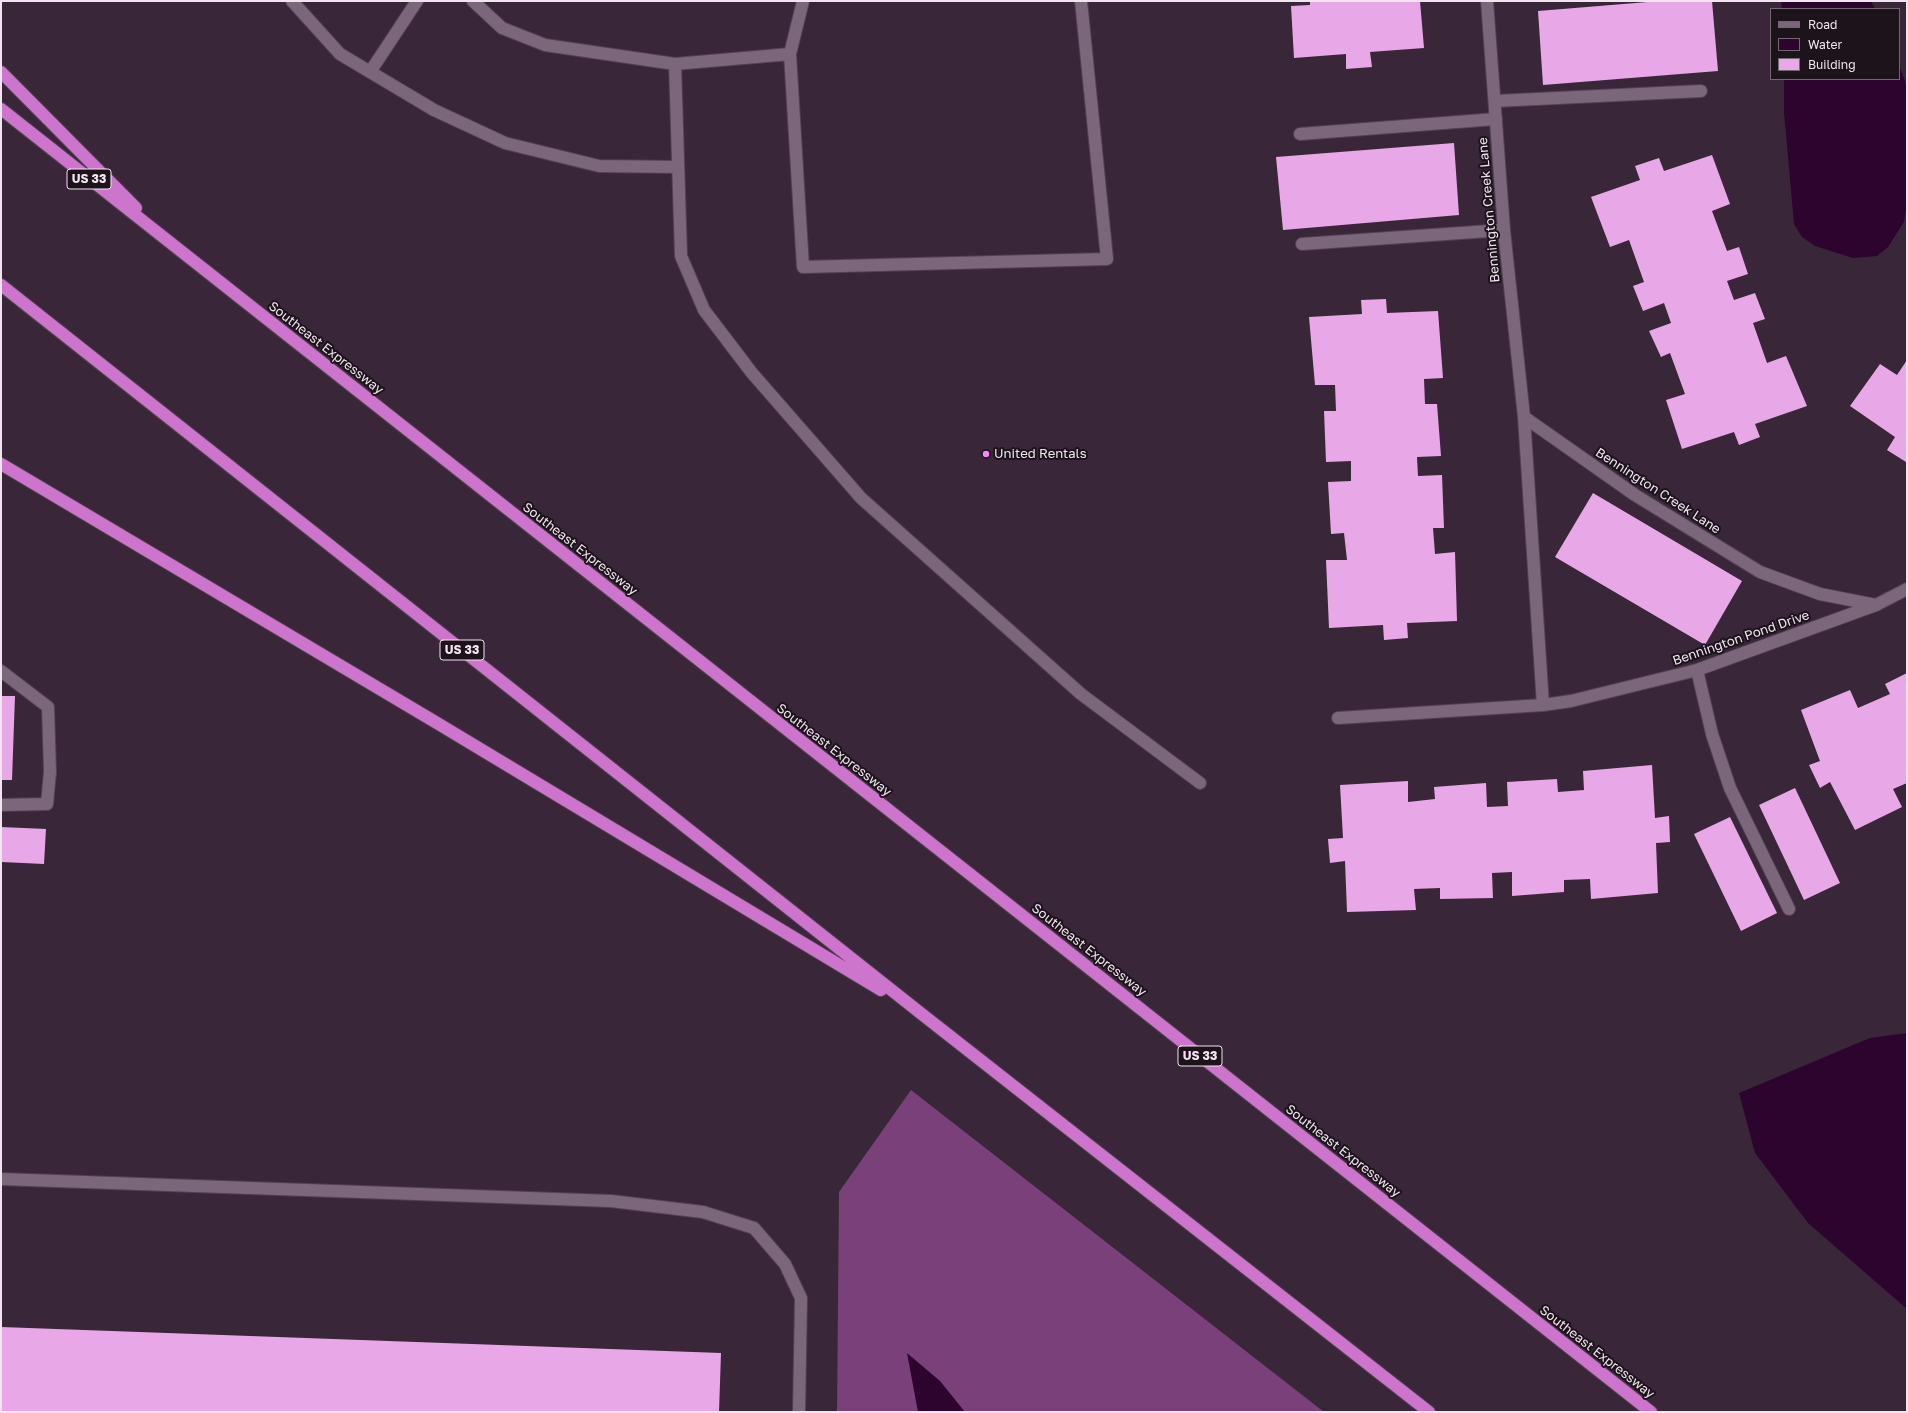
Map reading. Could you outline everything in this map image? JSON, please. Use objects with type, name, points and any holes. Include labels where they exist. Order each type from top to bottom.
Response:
[{"type":"highway","points":[[1,72],[177,248]]},
{"type":"highway","name":"Southeast Expressway","points":[[1,109],[1651,1412]]},
{"type":"highway","name":"US 33","points":[[1,285],[923,1015],[1429,1412]]},
{"type":"highway","points":[[1,464],[444,727],[923,1015]]},
{"type":"street","points":[[292,1],[340,54],[434,110],[505,143],[599,166],[678,167]]},
{"type":"street","points":[[370,72],[416,1]]},
{"type":"street","points":[[473,1],[502,28],[545,45],[675,64],[790,54]]},
{"type":"street","points":[[804,1],[790,54],[803,267],[1107,259],[1081,1]]},
{"type":"street","name":"Bennington Creek Lane","points":[[1487,1],[1504,230],[1524,417],[1543,705]]},
{"type":"street","points":[[675,64],[681,256],[704,310],[752,373],[861,498],[1081,694],[1200,783]]},
{"type":"street","points":[[1495,101],[1701,91]]},
{"type":"street","points":[[1300,134],[1496,120]]},
{"type":"street","points":[[1302,244],[1504,230]]},
{"type":"street","name":"Bennington Creek Lane","points":[[1524,417],[1635,495],[1760,572],[1782,581]]},
{"type":"street","name":"Bennington Pond Drive","points":[[1782,581],[1820,594],[1876,605]]},
{"type":"street","name":"Bennington Pond Drive","points":[[1338,718],[1543,705],[1571,701],[1697,670],[1876,605],[1907,589]]},
{"type":"street","points":[[1697,670],[1712,734],[1730,788],[1789,909]]},
{"type":"street","points":[[1,671],[48,707],[50,772],[47,804],[1,805]]},
{"type":"street","points":[[1,1179],[611,1201],[703,1212],[754,1228],[785,1264],[801,1298],[799,1412]]},
{"type":"shaded area","points":[[911,1090],[1324,1412],[837,1412],[839,1192]]},
{"type":"water","points":[[1781,1],[1871,1],[1874,8],[1782,8]]},
{"type":"water","points":[[1900,68],[1905,81],[1907,93],[1907,202],[1904,222],[1888,247],[1877,256],[1853,258],[1815,246],[1802,237],[1794,224],[1784,112],[1784,80],[1900,80]]},
{"type":"water","points":[[1907,1033],[1907,1309],[1808,1223],[1755,1153],[1739,1093],[1870,1038]]},
{"type":"water","points":[[907,1353],[940,1381],[965,1412],[918,1412]]},
{"type":"building","points":[[1310,1],[1420,1],[1424,48],[1370,52],[1372,67],[1346,69],[1346,54],[1294,58],[1291,6],[1310,5]]},
{"type":"building","points":[[1660,1],[1712,1],[1718,71],[1543,85],[1538,11]]},
{"type":"building","points":[[1454,143],[1459,215],[1283,230],[1276,157]]},
{"type":"building","points":[[1712,155],[1730,204],[1712,211],[1727,251],[1739,247],[1748,274],[1727,281],[1734,300],[1755,293],[1765,319],[1753,323],[1767,363],[1786,356],[1807,406],[1755,424],[1760,437],[1739,445],[1734,432],[1682,449],[1666,400],[1685,394],[1670,353],[1661,357],[1649,331],[1671,323],[1664,303],[1643,311],[1633,286],[1644,282],[1629,240],[1610,247],[1591,197],[1640,180],[1635,166],[1659,158],[1664,171]]},
{"type":"building","points":[[1386,299],[1387,313],[1438,311],[1443,378],[1424,379],[1425,404],[1437,404],[1441,456],[1417,457],[1418,476],[1442,475],[1444,528],[1433,528],[1435,554],[1455,552],[1457,621],[1407,623],[1408,638],[1384,640],[1383,625],[1329,628],[1326,560],[1347,560],[1344,533],[1331,534],[1328,482],[1351,481],[1351,461],[1326,462],[1324,411],[1336,411],[1335,385],[1315,385],[1309,317],[1362,314],[1361,300]]},
{"type":"building","points":[[1907,360],[1906,462],[1887,450],[1895,437],[1850,406],[1880,364],[1897,375]]},
{"type":"building","points":[[1593,493],[1742,581],[1705,645],[1555,557]]},
{"type":"building","points":[[1907,673],[1907,783],[1893,789],[1902,807],[1855,830],[1830,782],[1820,788],[1809,765],[1820,761],[1801,710],[1850,690],[1858,708],[1890,694],[1885,684]]},
{"type":"building","points":[[1,696],[15,696],[12,780],[1,780]]},
{"type":"building","points":[[1652,765],[1655,818],[1669,816],[1670,842],[1656,843],[1658,893],[1591,899],[1590,879],[1564,880],[1564,892],[1512,896],[1512,872],[1492,873],[1493,898],[1440,899],[1440,888],[1414,889],[1416,910],[1347,912],[1345,861],[1330,863],[1328,839],[1343,838],[1340,785],[1408,781],[1408,802],[1435,799],[1434,787],[1486,783],[1487,807],[1508,806],[1507,782],[1557,779],[1558,792],[1584,790],[1583,771]]},
{"type":"building","points":[[1795,788],[1840,883],[1804,900],[1759,805]]},
{"type":"building","points":[[1730,817],[1777,913],[1741,931],[1694,834]]},
{"type":"building","points":[[1,827],[46,829],[44,864],[1,862]]},
{"type":"building","points":[[1,1327],[721,1353],[719,1412],[1,1412]]},
{"type":"place","name":"United Rentals","points":[[986,454]]}]
